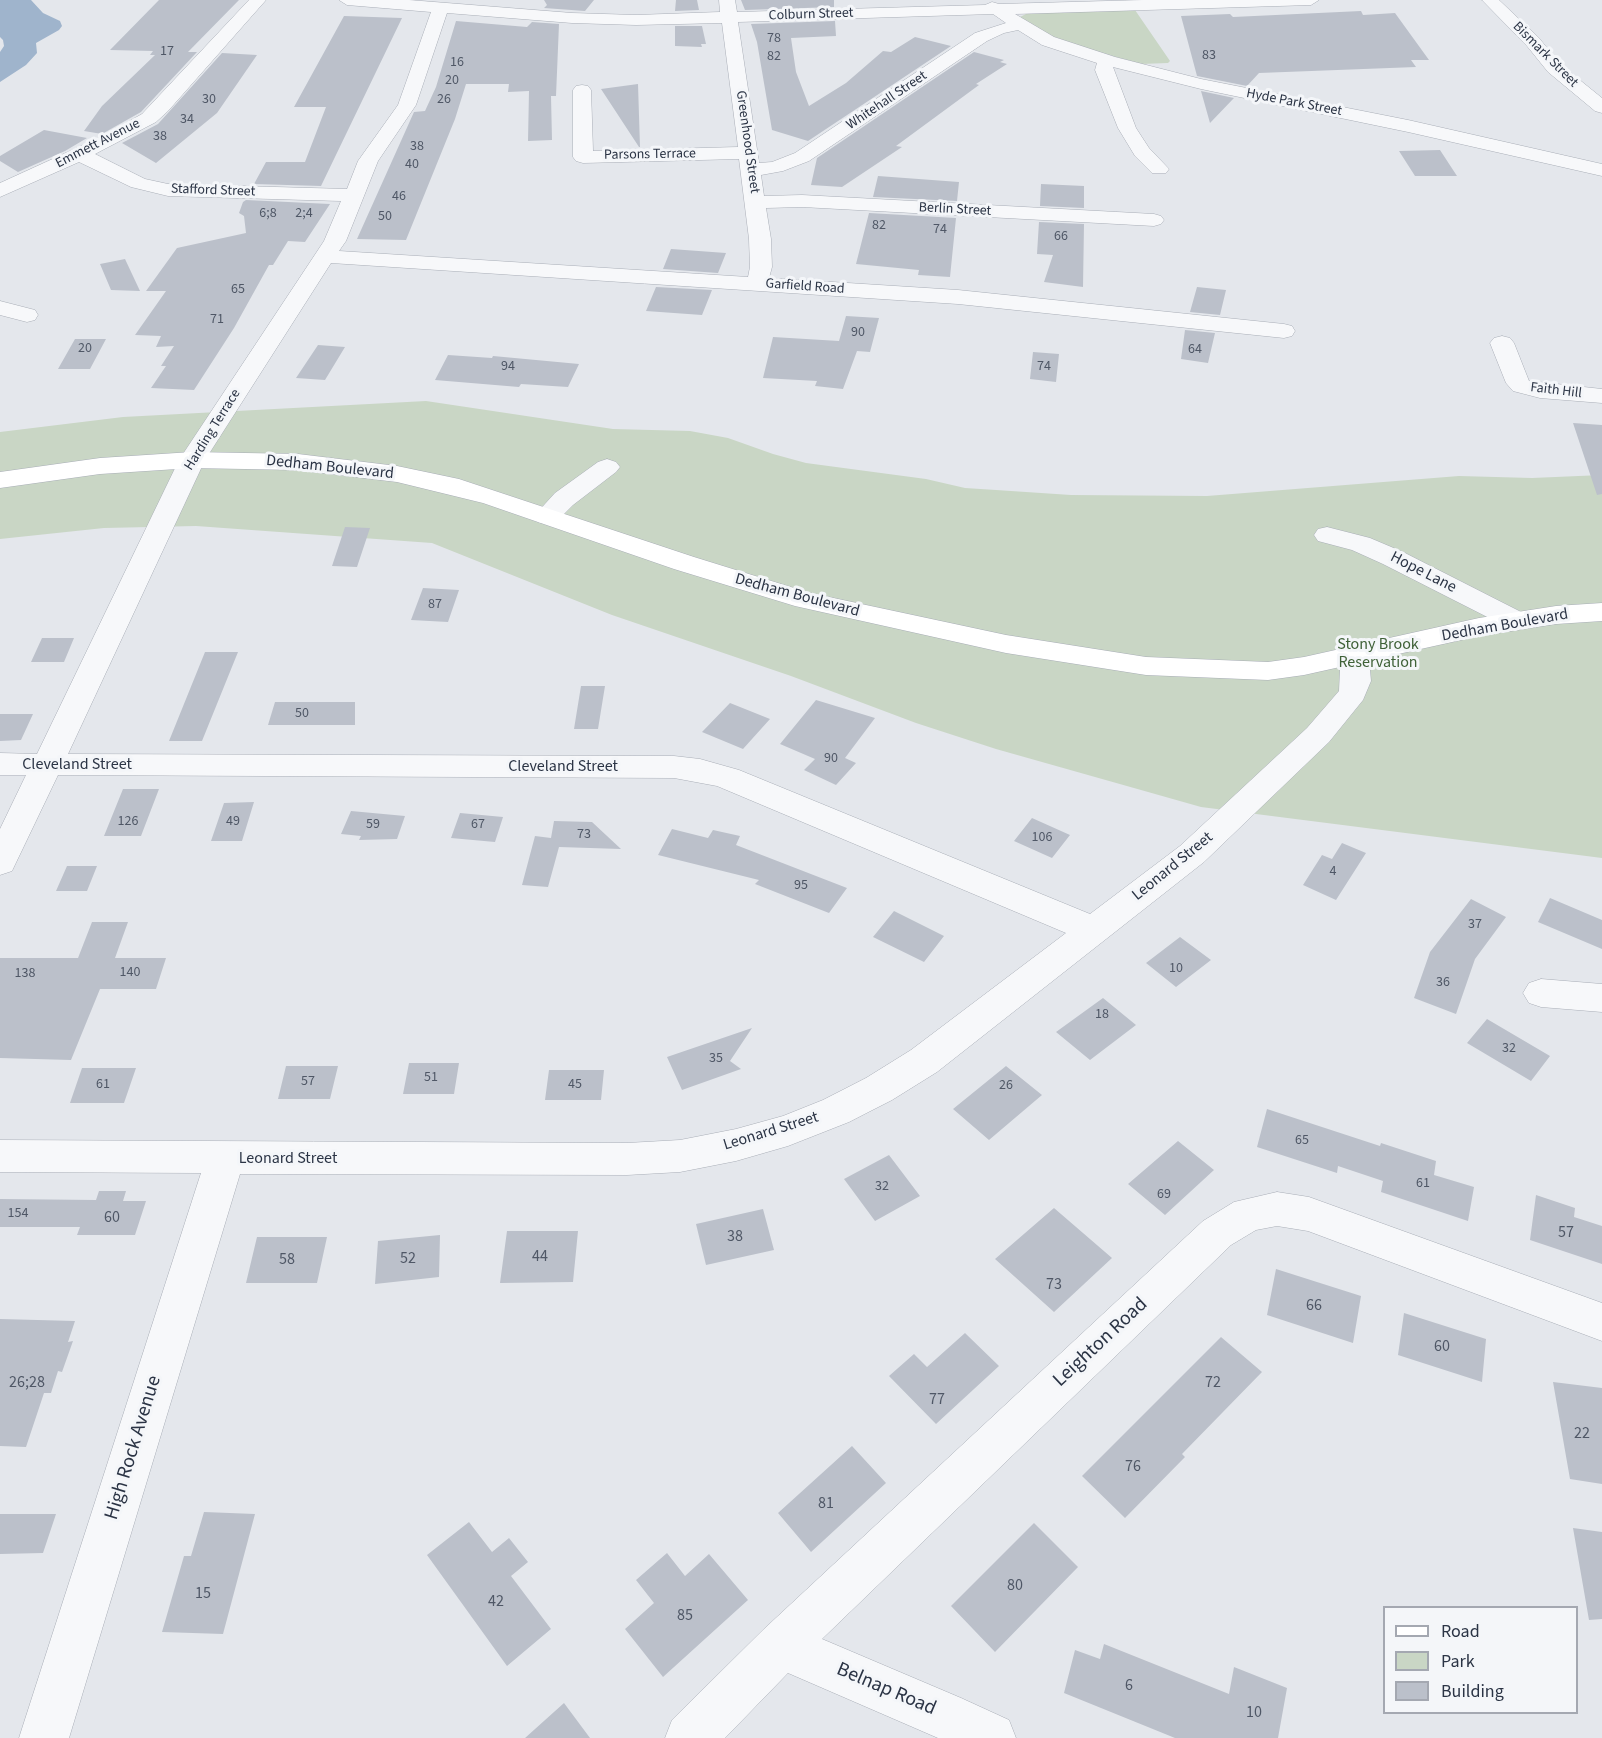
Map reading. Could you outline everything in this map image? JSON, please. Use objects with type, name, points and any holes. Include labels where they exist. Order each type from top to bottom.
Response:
[{"type":"main road","name":"Dedham Boulevard","points":[[0,480],[100,466],[192,460],[287,461],[363,469],[459,487],[684,563],[805,600],[1047,652],[1146,666],[1268,671],[1347,658],[1515,620],[1602,612]]},
{"type":"street","name":"Emmett Avenue","points":[[0,191],[132,128],[155,112],[258,0]]},
{"type":"street","name":"Colburn Street","points":[[347,0],[604,20],[728,9],[988,5]]},
{"type":"street","name":"Whitehall Street","points":[[750,162],[776,167],[802,157],[981,37],[1017,17],[1030,0]]},
{"type":"street","points":[[1017,17],[1122,3],[1311,0]]},
{"type":"street","name":"Bismark Street","points":[[1490,0],[1533,42],[1554,68],[1602,107]]},
{"type":"street","name":"Hyde Park Street","points":[[988,5],[1017,17],[1057,45],[1109,61],[1192,82],[1416,128],[1602,170]]},
{"type":"street","name":"Harding Terrace","points":[[0,863],[192,460],[325,256],[342,226],[368,161],[407,105],[436,16],[442,8]]},
{"type":"street","name":"Greenhood Street","points":[[728,9],[761,249],[757,284]]},
{"type":"street","points":[[1109,61],[1104,65],[1104,70],[1127,128],[1142,152],[1159,169]]},
{"type":"street","name":"Parsons Terrace","points":[[582,90],[583,157],[750,162]]},
{"type":"street","name":"Stafford Street","points":[[79,155],[99,162],[138,183],[168,190],[355,195]]},
{"type":"street","name":"Berlin Street","points":[[755,202],[801,201],[1154,220]]},
{"type":"street","name":"Garfield Road","points":[[325,256],[1004,301],[1284,331]]},
{"type":"street","points":[[0,308],[27,315]]},
{"type":"street","name":"Faith Hill","points":[[1502,343],[1521,386],[1540,391],[1602,396]]},
{"type":"street","points":[[546,516],[564,499],[607,467]]},
{"type":"street","name":"Hope Lane","points":[[1327,535],[1361,544],[1393,558],[1515,620]]},
{"type":"street","name":"Leonard Street","points":[[0,1156],[225,1159],[627,1159],[680,1156],[736,1145],[788,1130],[836,1111],[879,1089],[924,1060],[1192,854],[1317,735],[1353,693],[1356,681],[1355,670],[1347,658]]},
{"type":"street","name":"Cleveland Street","points":[[0,765],[674,767],[700,770],[728,778],[1094,930]]},
{"type":"street","points":[[1541,993],[1602,998]]},
{"type":"street","name":"High Rock Avenue","points":[[44,1738],[225,1159]]},
{"type":"street","name":"Leighton Road","points":[[690,1738],[781,1646],[1217,1233],[1248,1214],[1277,1209],[1309,1214],[1602,1322]]},
{"type":"street","name":"Belnap Road","points":[[781,1646],[944,1715],[991,1738]]},
{"type":"green space","points":[[1135,10],[1170,61],[1168,63],[1141,64],[1061,42],[1020,17],[1028,13]]},
{"type":"green space","name":"Stony Brook Reservation","points":[[426,401],[613,429],[690,431],[728,438],[806,463],[926,479],[965,488],[1071,495],[1207,496],[1459,476],[1532,478],[1602,475],[1602,858],[1201,807],[996,749],[916,723],[791,676],[612,615],[432,543],[196,526],[104,528],[0,539],[0,432],[123,417]]},
{"type":"water","points":[[0,0],[31,0],[43,13],[60,21],[62,26],[36,43],[37,53],[26,65],[0,82],[0,52],[4,46],[0,37]]},
{"type":"building","points":[[159,0],[239,0],[188,52],[197,52],[141,112],[102,134],[84,131],[102,106],[155,55],[150,55],[153,51],[110,50]]},
{"type":"building","points":[[544,0],[594,0],[585,11],[544,8],[547,5]]},
{"type":"building","points":[[676,0],[697,0],[699,10],[675,11]]},
{"type":"building","points":[[741,0],[834,0],[834,7],[745,10]]},
{"type":"building","points":[[1361,11],[1363,15],[1395,13],[1429,60],[1411,60],[1416,67],[1259,73],[1247,86],[1197,76],[1181,16],[1230,14],[1233,17]]},
{"type":"building","points":[[344,16],[402,18],[321,186],[254,184],[266,162],[305,162],[326,107],[294,107]]},
{"type":"building","points":[[456,21],[527,27],[532,22],[559,24],[556,96],[551,96],[552,140],[528,141],[529,91],[508,92],[509,84],[466,84],[455,119],[406,240],[357,239],[414,112],[425,111],[436,87]]},
{"type":"building","points":[[835,21],[836,36],[791,38],[796,72],[809,106],[846,83],[883,51],[891,52],[915,37],[951,46],[808,141],[772,130],[757,42],[751,24]]},
{"type":"building","points":[[675,26],[702,26],[706,44],[701,44],[702,47],[675,46]]},
{"type":"building","points":[[974,52],[1004,60],[1000,62],[1007,64],[976,84],[979,85],[896,146],[902,147],[842,187],[811,185],[817,158]]},
{"type":"building","points":[[222,53],[257,55],[217,113],[156,163],[122,143],[158,124]]},
{"type":"building","points":[[638,84],[640,147],[601,89]]},
{"type":"building","points":[[1201,91],[1234,98],[1210,123]]},
{"type":"building","points":[[44,130],[87,138],[65,151],[18,172],[0,161],[0,156]]},
{"type":"building","points":[[1440,150],[1457,176],[1415,176],[1399,151]]},
{"type":"building","points":[[878,176],[959,182],[957,201],[873,197]]},
{"type":"building","points":[[1041,184],[1084,186],[1084,208],[1040,206]]},
{"type":"building","points":[[246,200],[330,204],[305,242],[288,241],[273,265],[269,265],[234,328],[194,390],[151,388],[166,366],[161,366],[174,346],[156,347],[161,336],[135,335],[166,291],[146,291],[177,248],[246,233],[244,216],[239,213]]},
{"type":"building","points":[[869,213],[956,218],[950,277],[918,275],[919,270],[856,264]]},
{"type":"building","points":[[1039,222],[1084,224],[1083,287],[1044,282],[1053,255],[1037,254]]},
{"type":"building","points":[[671,249],[726,253],[718,273],[663,269]]},
{"type":"building","points":[[125,259],[140,291],[111,290],[100,264]]},
{"type":"building","points":[[656,287],[712,290],[702,315],[646,311]]},
{"type":"building","points":[[1197,287],[1226,290],[1220,315],[1190,312]]},
{"type":"building","points":[[846,316],[879,318],[870,352],[857,351],[843,389],[815,386],[817,381],[763,378],[773,337],[839,341]]},
{"type":"building","points":[[1185,330],[1215,333],[1208,363],[1181,359]]},
{"type":"building","points":[[75,339],[106,339],[90,369],[58,369]]},
{"type":"building","points":[[318,345],[345,347],[325,380],[296,378]]},
{"type":"building","points":[[1033,352],[1059,354],[1056,382],[1030,379]]},
{"type":"building","points":[[448,355],[492,358],[493,356],[579,364],[568,387],[521,384],[519,387],[435,380]]},
{"type":"building","points":[[1573,423],[1602,425],[1602,494],[1597,495]]},
{"type":"building","points":[[345,527],[370,528],[357,567],[332,566]]},
{"type":"building","points":[[423,588],[459,590],[448,622],[411,620]]},
{"type":"building","points":[[42,638],[74,638],[64,662],[31,662]]},
{"type":"building","points":[[205,652],[238,652],[202,741],[169,741]]},
{"type":"building","points":[[581,686],[605,686],[598,729],[574,729]]},
{"type":"building","points":[[816,700],[875,718],[845,758],[856,763],[836,785],[804,770],[815,759],[780,744]]},
{"type":"building","points":[[275,702],[355,702],[355,725],[268,725]]},
{"type":"building","points":[[730,703],[770,719],[743,749],[702,732]]},
{"type":"building","points":[[0,714],[33,714],[21,740],[0,741]]},
{"type":"building","points":[[123,789],[159,789],[141,836],[104,836]]},
{"type":"building","points":[[254,802],[242,841],[211,841],[224,803]]},
{"type":"building","points":[[351,811],[405,816],[397,839],[359,840],[361,836],[341,834]]},
{"type":"building","points":[[460,813],[503,817],[495,842],[451,838]]},
{"type":"building","points":[[1032,818],[1070,835],[1052,858],[1014,841]]},
{"type":"building","points":[[554,821],[592,822],[621,849],[559,847],[548,887],[522,885],[535,836],[551,838]]},
{"type":"building","points":[[672,829],[708,838],[713,830],[740,836],[736,845],[847,888],[829,913],[755,884],[759,880],[658,855]]},
{"type":"building","points":[[1342,843],[1366,853],[1336,900],[1303,885],[1322,855],[1332,859]]},
{"type":"building","points":[[67,866],[97,866],[87,891],[56,891]]},
{"type":"building","points":[[1550,898],[1602,920],[1602,949],[1538,922]]},
{"type":"building","points":[[1471,899],[1506,917],[1475,959],[1456,1014],[1414,998],[1430,952]]},
{"type":"building","points":[[894,911],[944,936],[924,962],[873,937]]},
{"type":"building","points":[[92,922],[128,922],[115,958],[166,958],[156,989],[100,989],[71,1060],[0,1058],[0,958],[78,958]]},
{"type":"building","points":[[1180,937],[1211,960],[1176,987],[1146,963]]},
{"type":"building","points":[[1103,998],[1136,1025],[1090,1060],[1056,1032]]},
{"type":"building","points":[[1487,1019],[1550,1056],[1531,1081],[1467,1043]]},
{"type":"building","points":[[752,1028],[730,1061],[741,1069],[682,1090],[667,1057]]},
{"type":"building","points":[[409,1063],[459,1063],[454,1094],[403,1094]]},
{"type":"building","points":[[286,1066],[338,1066],[330,1099],[278,1099]]},
{"type":"building","points":[[1006,1066],[1042,1095],[989,1140],[953,1109]]},
{"type":"building","points":[[82,1068],[136,1068],[124,1103],[70,1103]]},
{"type":"building","points":[[549,1070],[604,1070],[601,1100],[545,1100]]},
{"type":"building","points":[[1267,1109],[1380,1146],[1381,1143],[1436,1161],[1434,1175],[1474,1187],[1468,1221],[1381,1192],[1383,1181],[1338,1166],[1337,1173],[1257,1147]]},
{"type":"building","points":[[1178,1141],[1214,1170],[1165,1215],[1128,1184]]},
{"type":"building","points":[[889,1155],[920,1196],[875,1221],[844,1179]]},
{"type":"building","points":[[99,1191],[126,1191],[123,1201],[146,1201],[135,1235],[77,1235],[80,1227],[0,1227],[0,1199],[96,1200]]},
{"type":"building","points":[[1536,1195],[1575,1208],[1574,1217],[1602,1226],[1602,1264],[1530,1240]]},
{"type":"building","points":[[1054,1208],[1112,1258],[1054,1312],[995,1259]]},
{"type":"building","points":[[763,1209],[774,1250],[706,1265],[696,1224]]},
{"type":"building","points":[[507,1231],[578,1231],[573,1282],[500,1283]]},
{"type":"building","points":[[440,1235],[439,1277],[375,1284],[378,1241]]},
{"type":"building","points":[[257,1237],[327,1237],[317,1283],[246,1283]]},
{"type":"building","points":[[1276,1269],[1361,1296],[1353,1343],[1267,1315]]},
{"type":"building","points":[[1404,1313],[1486,1339],[1482,1382],[1398,1355]]},
{"type":"building","points":[[0,1319],[75,1321],[68,1342],[73,1341],[62,1372],[58,1371],[51,1393],[44,1393],[26,1447],[0,1446]]},
{"type":"building","points":[[965,1333],[999,1366],[936,1424],[889,1376],[914,1354],[927,1367]]},
{"type":"building","points":[[1221,1337],[1262,1372],[1182,1454],[1185,1457],[1125,1518],[1082,1476]]},
{"type":"building","points":[[1553,1382],[1602,1388],[1602,1484],[1570,1479]]},
{"type":"building","points":[[852,1446],[886,1483],[811,1552],[778,1513]]},
{"type":"building","points":[[204,1512],[255,1514],[223,1634],[162,1632],[184,1556],[191,1556]]},
{"type":"building","points":[[0,1514],[56,1514],[43,1553],[0,1554]]},
{"type":"building","points":[[469,1522],[492,1552],[509,1538],[528,1562],[511,1576],[551,1629],[507,1666],[427,1555]]},
{"type":"building","points":[[1034,1523],[1078,1567],[995,1652],[951,1606]]},
{"type":"building","points":[[1573,1528],[1602,1532],[1602,1619],[1589,1620]]},
{"type":"building","points":[[667,1553],[685,1576],[709,1554],[748,1600],[663,1677],[625,1629],[654,1603],[636,1580]]},
{"type":"building","points":[[1104,1644],[1229,1694],[1234,1667],[1287,1688],[1278,1738],[1175,1738],[1064,1693],[1075,1650],[1100,1659]]},
{"type":"building","points":[[564,1703],[590,1738],[525,1738]]}]
